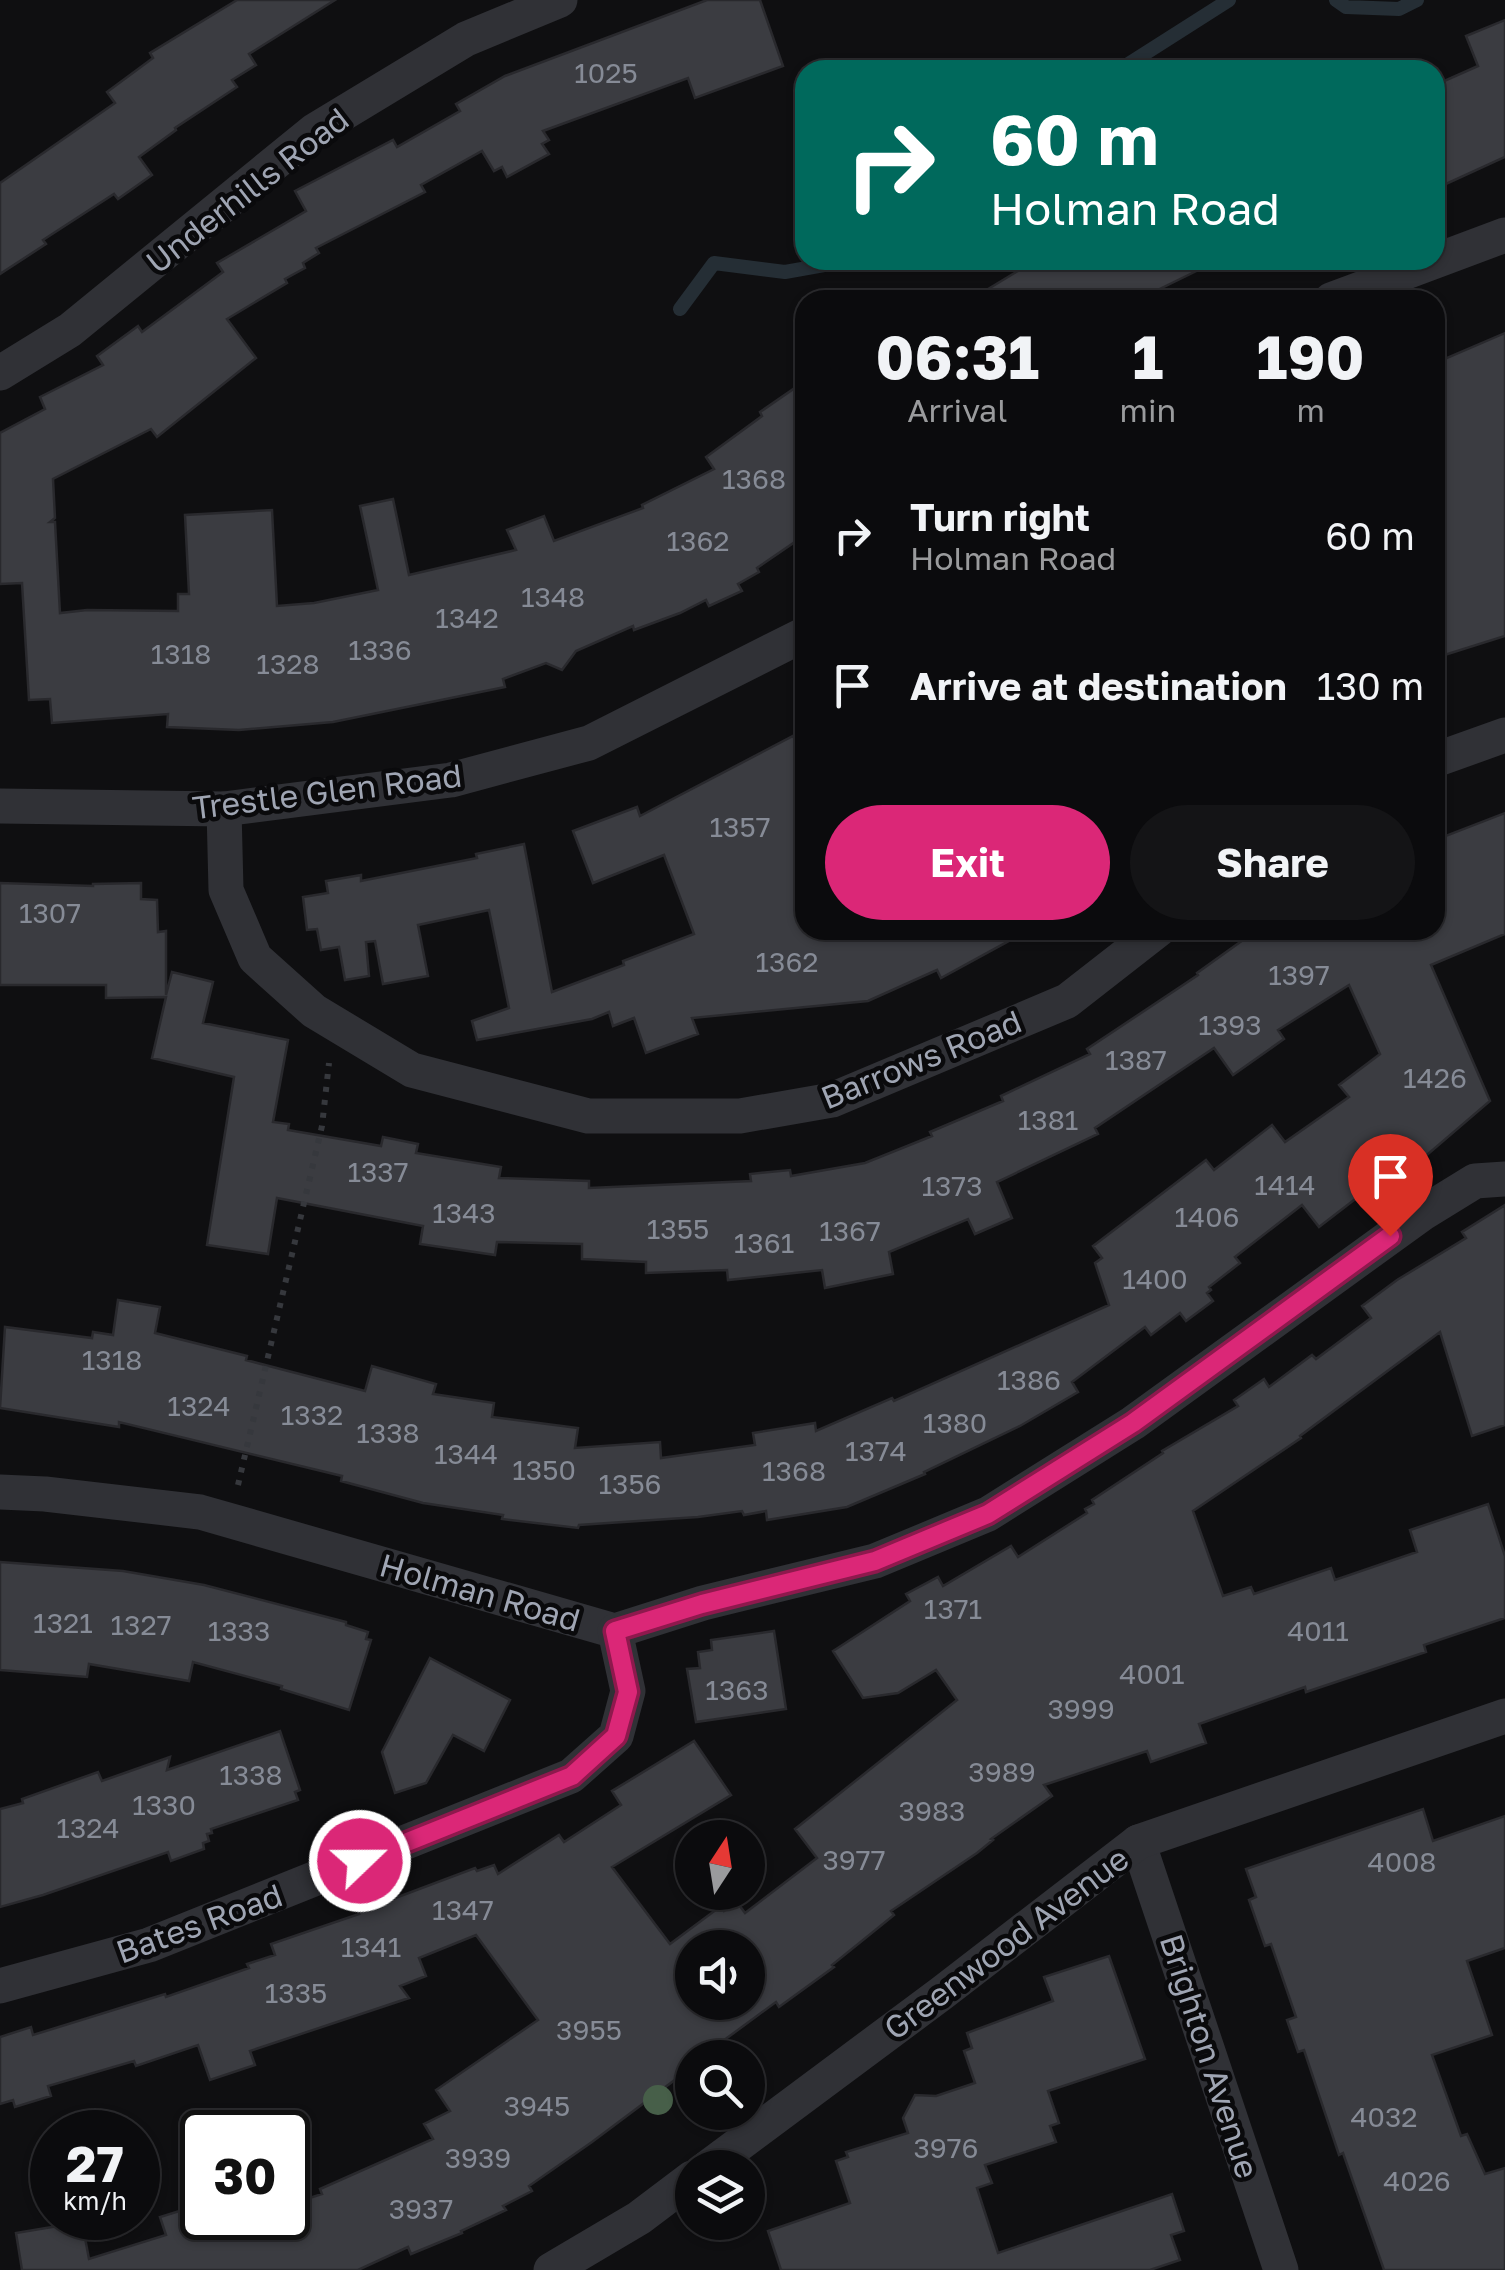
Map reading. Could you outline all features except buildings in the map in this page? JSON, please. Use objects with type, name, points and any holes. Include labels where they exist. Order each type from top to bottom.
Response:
[{"type":"street","name":"Underhills Road","points":[[0,372],[70,330],[314,131],[466,38],[560,0]]},
{"type":"street","points":[[1445,257],[1505,235]]},
{"type":"street","points":[[1358,290],[1411,270]]},
{"type":"street","name":"Trestle Glen Road","points":[[0,806],[224,809],[451,780],[589,742],[795,639]]},
{"type":"street","points":[[1445,757],[1505,736]]},
{"type":"street","name":"Barrows Road","points":[[224,809],[226,890],[256,958],[314,1011],[412,1070],[588,1116],[740,1116],[832,1100],[1066,1000],[1145,940]]},
{"type":"street","name":"Holman Road","points":[[0,1492],[200,1512],[615,1631],[702,1604],[875,1561],[988,1514],[1133,1423],[1422,1213],[1475,1181],[1505,1179]]},
{"type":"street","name":"Bates Road","points":[[0,1986],[149,1945],[572,1776],[616,1736],[628,1692],[615,1631]]},
{"type":"street","name":"Greenwood Avenue","points":[[731,2150],[1138,1842],[1505,1716]]},
{"type":"street","name":"Brighton Avenue","points":[[1138,1842],[1281,2270]]},
{"type":"street","points":[[551,2270],[639,2218],[675,2191]]},
{"type":"path","points":[[230,1520],[322,1126],[334,1023]]},
{"type":"waterway","points":[[1135,60],[1229,0]]},
{"type":"waterway","points":[[1336,0],[1346,7],[1399,9],[1417,0]]},
{"type":"waterway","points":[[680,309],[714,263],[796,270]]},
{"type":"route","points":[[360,1861],[572,1776],[616,1736],[628,1692],[615,1631],[702,1604],[875,1561],[988,1514],[1133,1423],[1390,1236]]}]
